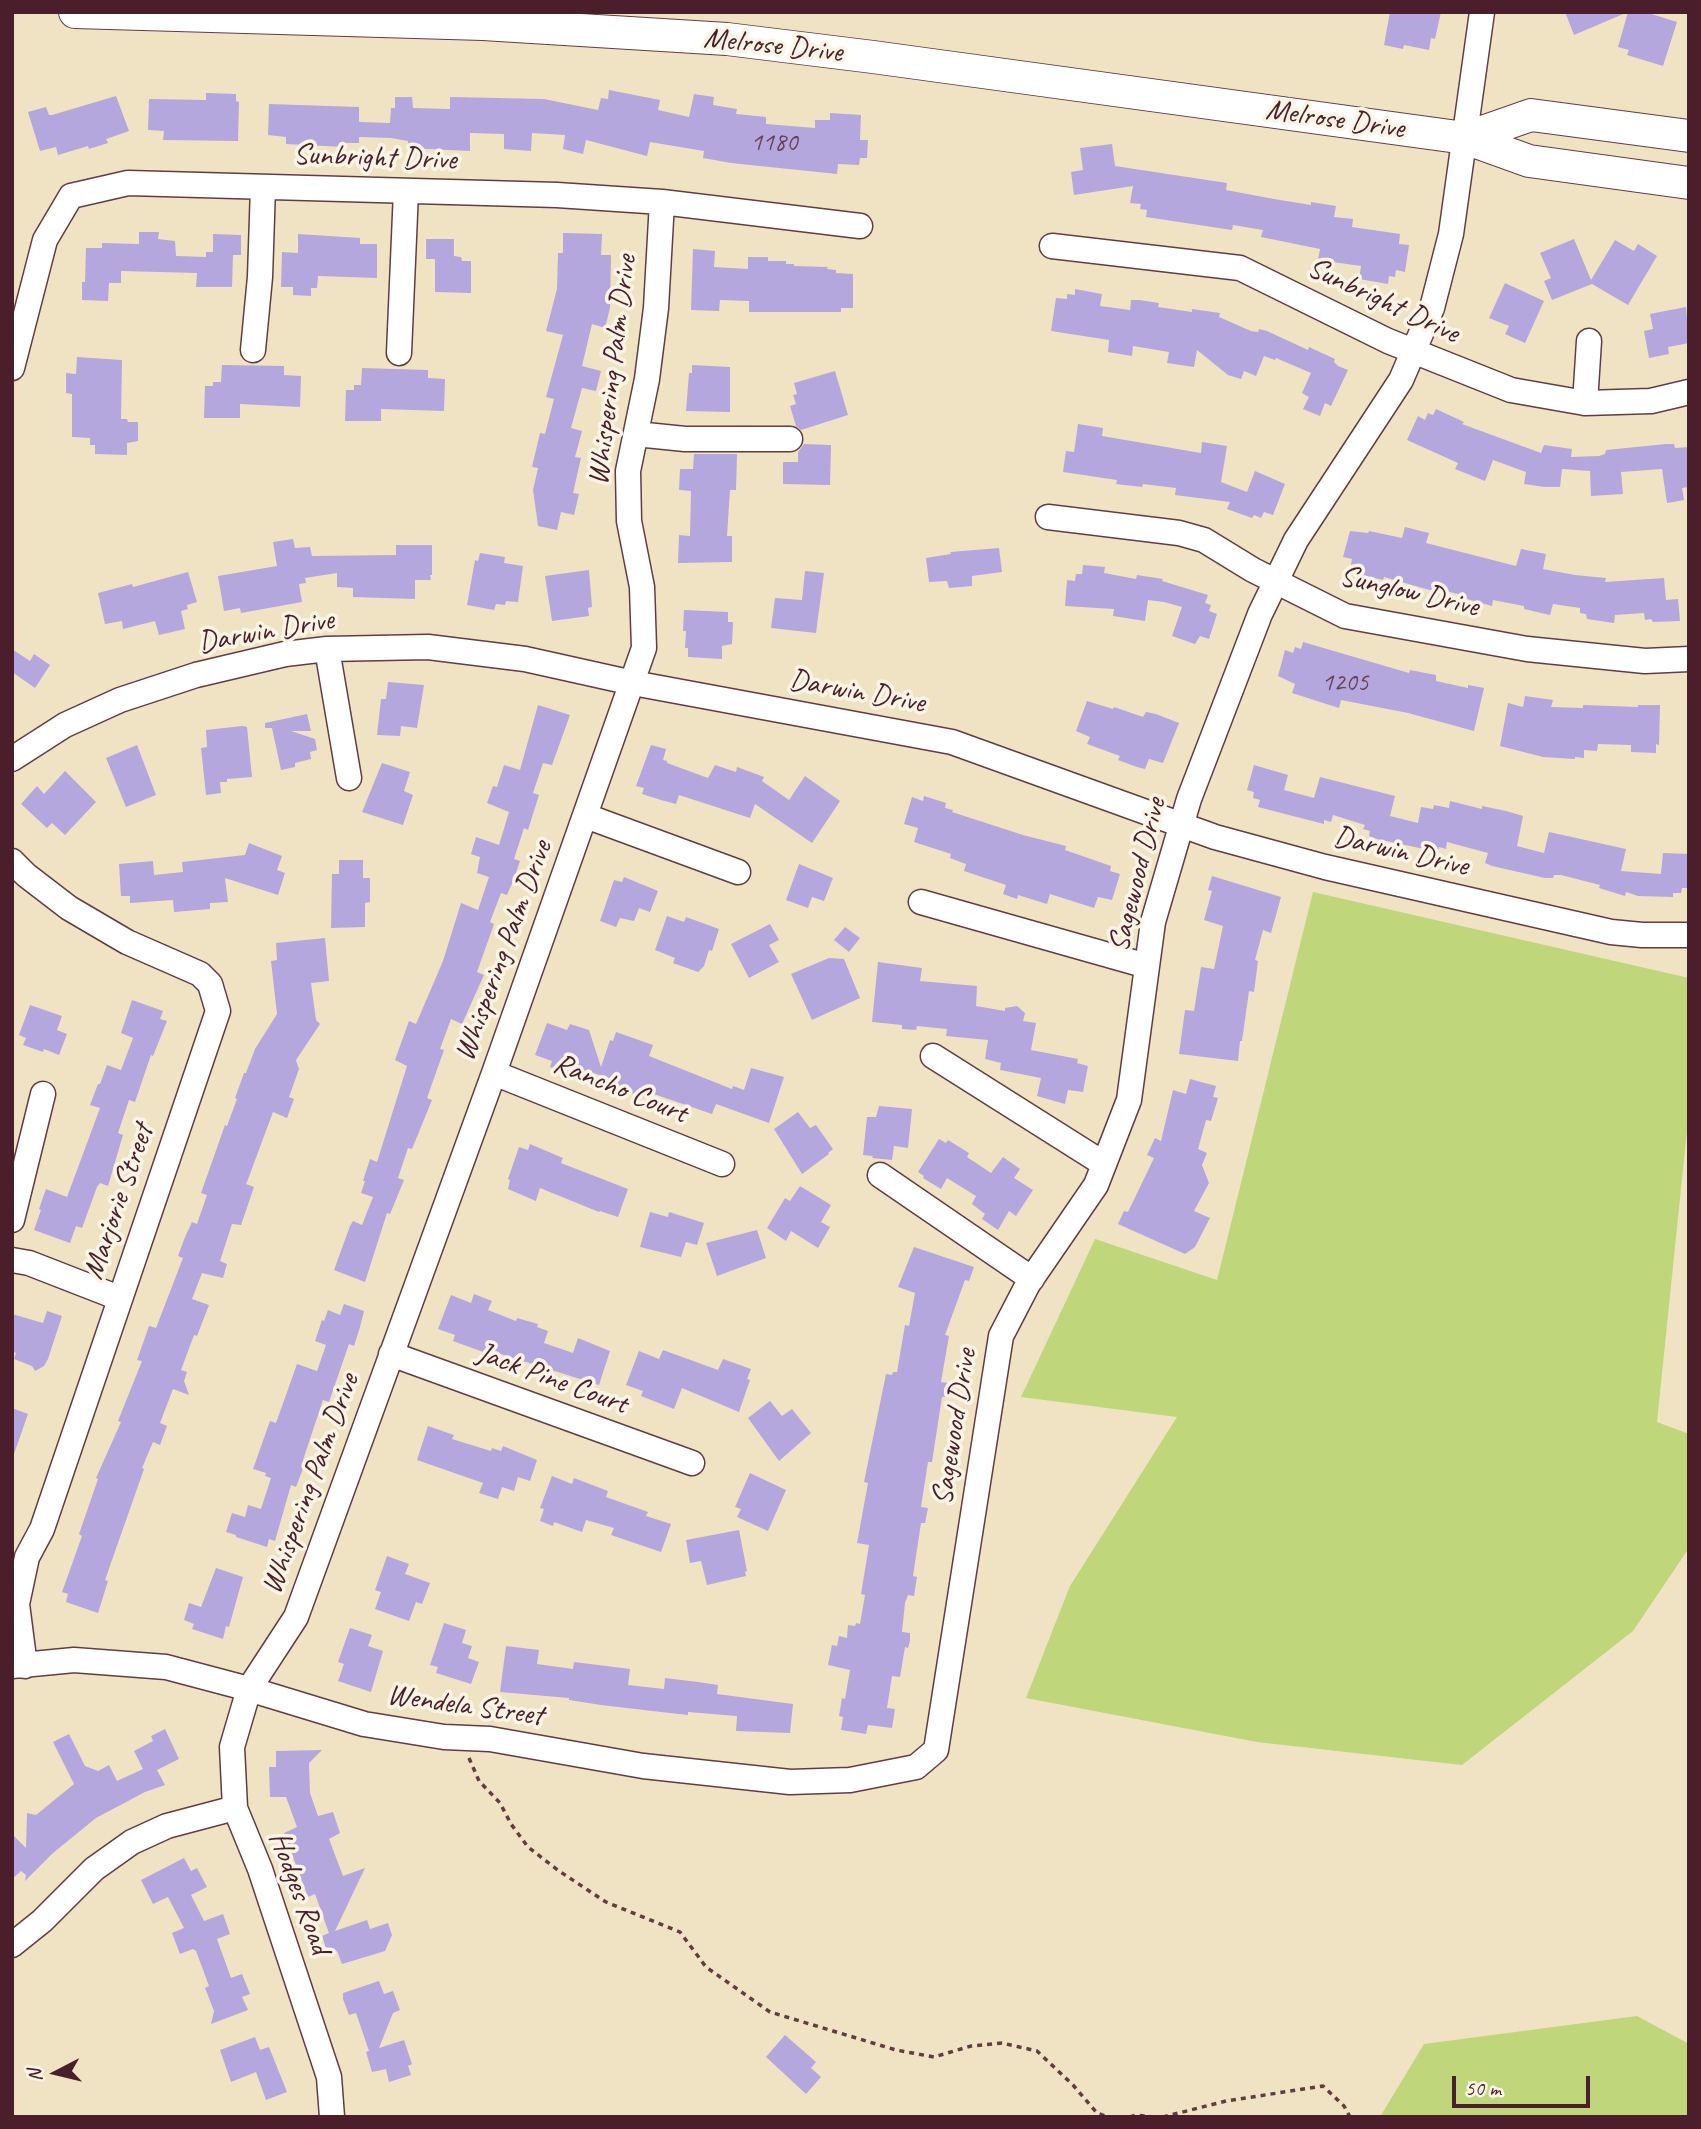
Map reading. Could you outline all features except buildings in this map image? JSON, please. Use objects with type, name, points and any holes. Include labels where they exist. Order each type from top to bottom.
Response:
[{"type":"main road","name":"Melrose Drive","points":[[75,12],[484,24],[727,39],[1465,138],[1529,161],[1689,183]]},
{"type":"main road","name":"Melrose Drive","points":[[1465,138],[1531,115],[1689,136]]},
{"type":"street","name":"Sagewood Drive","points":[[916,1768],[936,1750],[1001,1336],[1032,1279],[1096,1185],[1129,1100],[1153,922],[1188,799],[1241,663],[1296,540],[1401,380],[1433,308],[1448,247],[1482,12]]},
{"type":"street","name":"Sunbright Drive","points":[[12,368],[46,240],[71,196],[128,183],[557,195],[662,202],[860,226]]},
{"type":"street","points":[[253,350],[260,277],[263,187]]},
{"type":"street","points":[[399,353],[406,191]]},
{"type":"street","name":"Whispering Palm Drive","points":[[249,1689],[296,1617],[494,1073],[644,648],[642,587],[629,520],[628,471],[647,379],[656,308],[662,202]]},
{"type":"street","name":"Sunbright Drive","points":[[1052,246],[1240,268],[1414,352],[1511,390],[1585,403],[1651,401],[1689,392]]},
{"type":"street","points":[[1585,403],[1589,341]]},
{"type":"street","points":[[636,434],[685,439],[789,439]]},
{"type":"street","name":"Sunglow Drive","points":[[1048,517],[1179,533],[1204,540],[1276,582],[1345,616],[1527,649],[1645,660],[1689,659]]},
{"type":"street","name":"Darwin Drive","points":[[12,759],[65,725],[120,701],[196,675],[285,654],[327,649],[428,647],[525,659],[633,683],[952,742],[1181,826],[1325,867],[1611,932],[1689,935]]},
{"type":"street","points":[[327,649],[349,778]]},
{"type":"street","points":[[586,816],[738,872]]},
{"type":"street","name":"Marjorie Street","points":[[12,861],[69,908],[127,943],[200,974],[211,984],[218,1011],[41,1529],[27,1557],[18,1604],[19,1666]]},
{"type":"street","points":[[921,902],[1147,966]]},
{"type":"street","points":[[933,1056],[1104,1164]]},
{"type":"street","name":"Rancho Court","points":[[494,1073],[722,1164]]},
{"type":"street","points":[[12,1220],[43,1094]]},
{"type":"street","points":[[880,1175],[1032,1279]]},
{"type":"street","points":[[12,1260],[29,1263],[118,1298]]},
{"type":"street","name":"Jack Pine Court","points":[[391,1354],[692,1463]]},
{"type":"street","name":"Wendela Street","points":[[19,1666],[74,1660],[166,1667],[364,1724],[491,1739],[643,1766],[790,1782],[850,1780],[916,1768]]},
{"type":"street","name":"Hodges Road","points":[[249,1689],[232,1747],[234,1808],[260,1869],[329,2077],[332,2117]]},
{"type":"street","points":[[12,1945],[42,1921],[94,1869],[132,1842],[167,1826],[234,1808]]},
{"type":"path","points":[[459,1737],[479,1781],[500,1803],[528,1847],[606,1902],[680,1932],[706,1967],[771,2012],[896,2050],[934,2057],[971,2046],[1002,2043],[1037,2051],[1073,2085],[1097,2113],[1108,2117]]},
{"type":"path","points":[[1163,2117],[1226,2101],[1323,2086],[1344,2105],[1350,2117]]},
{"type":"path","points":[[1130,2117],[1153,2117]]},
{"type":"green space","points":[[1313,892],[1689,978],[1689,1111],[1657,1422],[1689,1434],[1689,1548],[1633,1631],[1462,1765],[1257,1742],[1026,1698],[1070,1586],[1177,1417],[1021,1397],[1095,1239],[1217,1280]]},
{"type":"green space","points":[[1637,2016],[1689,2044],[1689,2117],[1380,2117],[1424,2044]]}]
